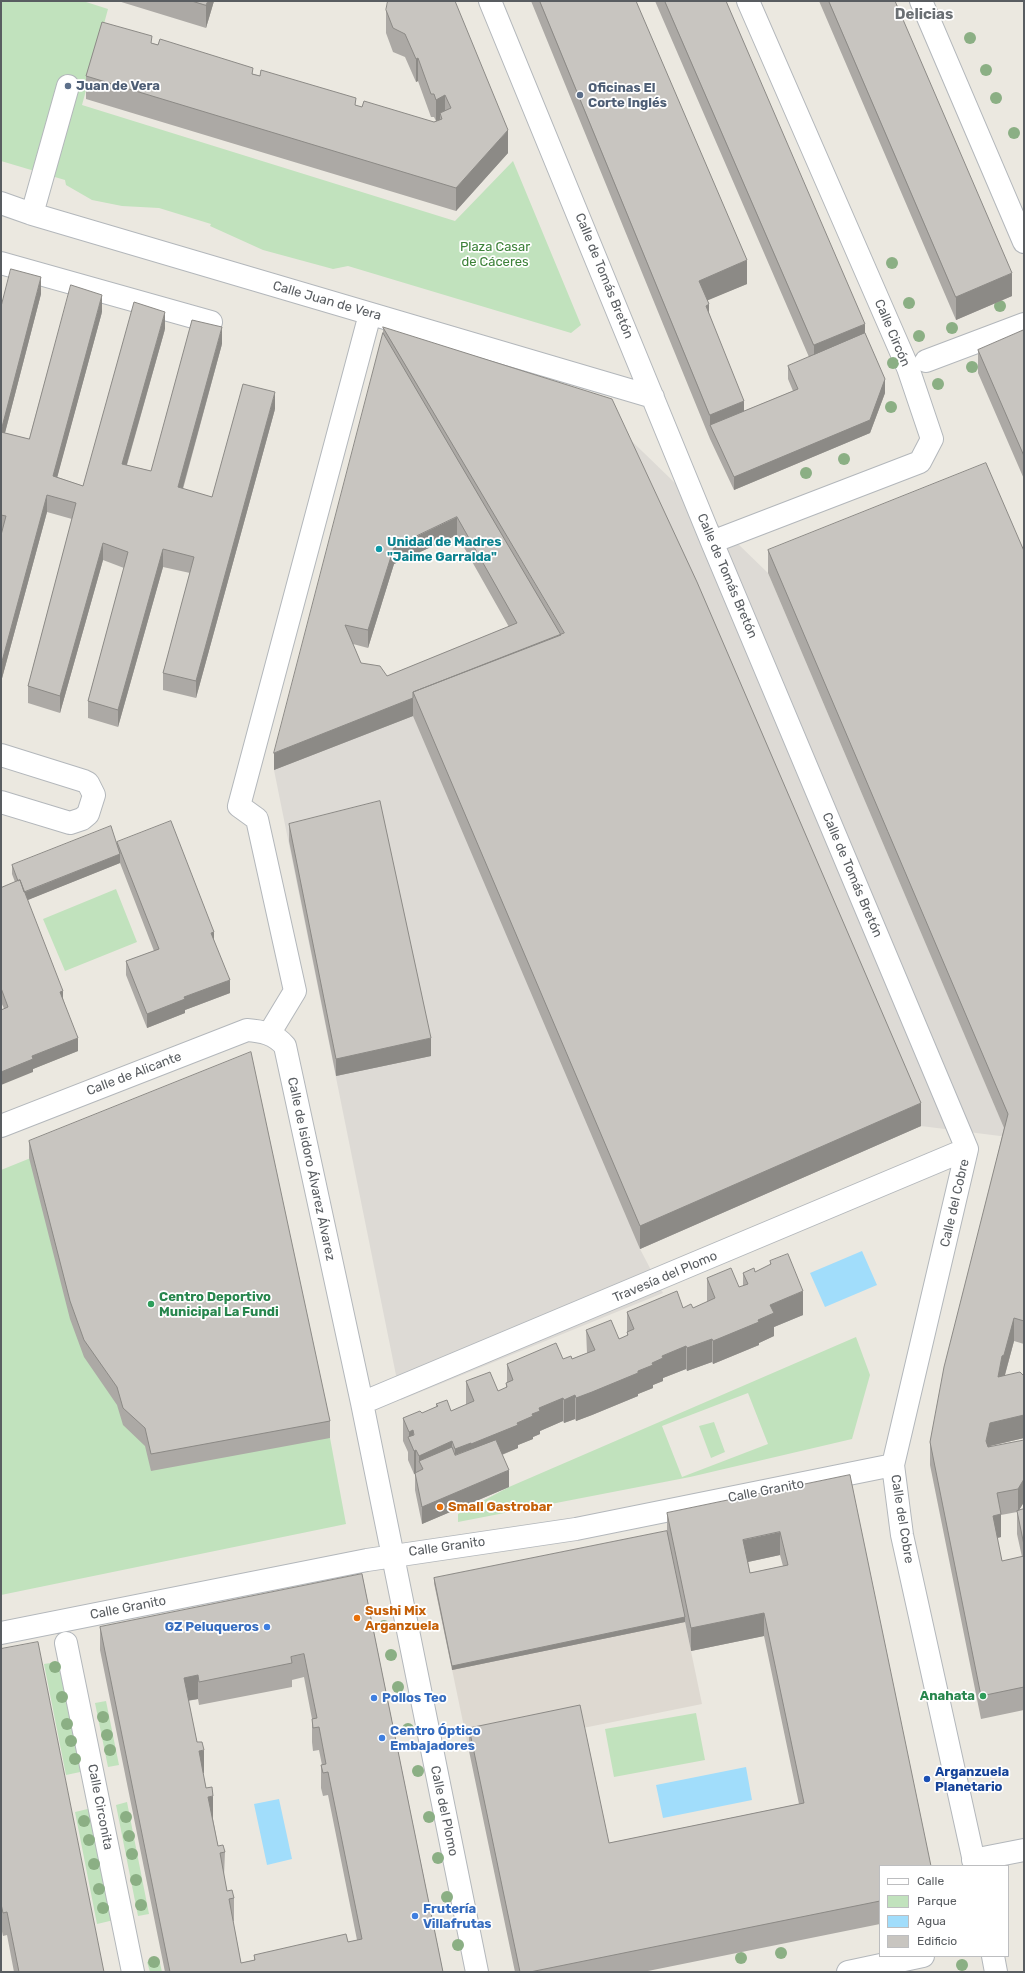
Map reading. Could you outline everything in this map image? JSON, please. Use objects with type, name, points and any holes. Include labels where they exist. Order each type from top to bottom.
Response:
[{"type":"street","name":"Calle de Tomás Bretón","points":[[490,1],[654,397],[712,542],[967,1149]]},
{"type":"street","name":"Calle Circón","points":[[712,542],[920,462],[932,439],[908,368],[748,1]]},
{"type":"street","points":[[921,1],[1024,242]]},
{"type":"street","points":[[32,214],[68,86]]},
{"type":"street","name":"Calle Juan de Vera","points":[[1,203],[32,214],[654,397]]},
{"type":"street","points":[[1,263],[210,322]]},
{"type":"street","points":[[269,1034],[295,991],[257,819],[239,806],[370,314]]},
{"type":"street","name":"Calle Circón","points":[[926,361],[1024,324]]},
{"type":"street","points":[[1,755],[84,781],[88,783],[94,794],[88,814],[82,819],[70,822],[1,802]]},
{"type":"street","name":"Calle de Alicante","points":[[1,1126],[247,1030],[258,1030],[269,1034]]},
{"type":"street","name":"Calle de Isidoro Álvarez Álvarez","points":[[269,1034],[279,1039],[285,1046],[362,1403],[392,1555]]},
{"type":"street","name":"Travesía del Plomo","points":[[362,1403],[967,1149]]},
{"type":"street","name":"Calle del Cobre","points":[[967,1149],[893,1465],[902,1535],[974,1863]]},
{"type":"street","name":"Calle Granito","points":[[1,1633],[392,1555],[576,1529],[893,1465]]},
{"type":"street","name":"Calle del Plomo","points":[[392,1555],[477,1972]]},
{"type":"street","name":"Calle Circonita","points":[[66,1643],[133,1972]]},
{"type":"street","points":[[974,1863],[1024,1850]]},
{"type":"street","points":[[848,1972],[918,1957]]},
{"type":"street","points":[[993,1957],[996,1972]]},
{"type":"shaded area","points":[[612,422],[768,573],[1008,1137],[921,1126],[640,1249],[663,1293],[401,1400],[274,770],[564,656]]},
{"type":"shaded area","points":[[667,1536],[702,1704],[469,1751],[434,1583]]},
{"type":"green space","name":"Plaza Casar de Cáceres","points":[[1,1],[83,1],[108,9],[82,105],[455,221],[513,161],[581,325],[571,333],[348,266],[333,269],[263,250],[210,226],[211,224],[159,208],[122,206],[92,200],[66,185],[65,180],[1,161]]},
{"type":"green space","points":[[116,889],[137,942],[65,971],[43,919]]},
{"type":"green space","name":"Centro Deportivo Municipal La Fundi","points":[[251,1069],[330,1438],[346,1524],[1,1595],[1,1170]]},
{"type":"green space","points":[[856,1337],[870,1375],[852,1439],[690,1477],[458,1522],[458,1514],[509,1487]],"holes":[[[748,1393],[768,1444],[682,1477],[662,1426]]]},
{"type":"green space","points":[[714,1422],[725,1452],[711,1458],[699,1426]]},
{"type":"green space","points":[[63,1661],[85,1771],[66,1775],[44,1664]]},
{"type":"green space","points":[[106,1701],[119,1765],[108,1767],[95,1703]]},
{"type":"green space","points":[[696,1713],[705,1760],[614,1777],[605,1729]]},
{"type":"green space","points":[[127,1802],[149,1914],[138,1916],[116,1805]]},
{"type":"green space","points":[[92,1808],[114,1920],[97,1924],[75,1812]]},
{"type":"green space","points":[[159,1959],[162,1972],[150,1972],[147,1962]]},
{"type":"water","points":[[862,1251],[877,1285],[825,1307],[810,1273]]},
{"type":"water","points":[[746,1767],[752,1800],[663,1818],[656,1785]]},
{"type":"water","points":[[279,1799],[292,1859],[267,1865],[254,1804]]},
{"type":"building","points":[[192,1],[208,1],[206,5]]},
{"type":"building","points":[[388,1],[455,1],[508,130],[456,188],[86,76],[102,22],[152,36],[151,43],[158,45],[160,39],[253,68],[252,74],[260,76],[261,70],[356,98],[355,105],[362,107],[364,101],[434,122],[442,119],[440,113],[451,108],[445,95],[436,100],[434,94],[431,94],[418,58],[416,59],[405,34],[393,28],[386,10]]},
{"type":"building","points":[[540,1],[636,1],[747,260],[699,281],[709,304],[706,306],[744,401],[710,415]]},
{"type":"building","points":[[665,1],[726,1],[865,324],[814,345]]},
{"type":"building","points":[[829,1],[895,1],[1012,273],[956,297]]},
{"type":"building","points":[[11,269],[41,277],[1,431],[1,307]]},
{"type":"building","points":[[71,285],[102,295],[53,476],[83,486],[134,302],[165,312],[122,464],[151,471],[192,320],[222,327],[178,487],[212,497],[243,384],[275,392],[196,681],[163,673],[194,557],[163,549],[118,710],[88,701],[128,552],[103,543],[60,696],[28,686],[76,503],[47,495],[1,665],[1,535],[6,516],[1,515],[1,432],[29,439]]},
{"type":"building","points":[[383,327],[612,399],[697,582],[921,1103],[640,1226],[413,692],[564,633]]},
{"type":"building","points":[[1024,330],[1024,456],[978,350]]},
{"type":"building","name":"Unidad de Madres \"Jaime Garralda\"","points":[[383,333],[561,635],[413,692],[413,698],[274,753]],"holes":[[[457,517],[517,623],[387,676],[380,666],[361,663],[345,625],[368,630],[394,547]]]},
{"type":"building","points":[[865,333],[885,379],[870,420],[734,477],[710,425],[798,389],[788,366]]},
{"type":"building","points":[[986,463],[1024,551],[1024,1321],[1014,1318],[1004,1355],[1002,1356],[998,1377],[1020,1372],[1024,1376],[1024,1415],[990,1423],[986,1441],[988,1447],[1024,1440],[1024,1479],[1018,1489],[997,1493],[1001,1514],[993,1516],[1002,1561],[1024,1556],[1024,1687],[981,1696],[930,1442],[944,1367],[1008,1114],[768,550]]},
{"type":"building","points":[[380,801],[431,1038],[336,1059],[289,824]]},
{"type":"building","points":[[171,821],[214,932],[211,933],[230,980],[184,997],[185,999],[147,1014],[126,961],[159,949],[117,842]]},
{"type":"building","points":[[111,826],[120,854],[24,892],[20,880],[18,881],[12,865]]},
{"type":"building","points":[[20,880],[63,991],[60,992],[78,1038],[32,1056],[33,1059],[1,1072],[1,1010],[8,1007],[1,988],[1,888]]},
{"type":"building","points":[[251,1052],[330,1421],[151,1454],[145,1428],[123,1408],[117,1387],[84,1340],[70,1301],[29,1141]]},
{"type":"building","points":[[788,1254],[803,1291],[770,1305],[774,1313],[758,1320],[759,1322],[713,1341],[712,1339],[687,1348],[686,1346],[662,1356],[663,1358],[652,1363],[653,1365],[638,1371],[638,1373],[592,1392],[576,1398],[575,1395],[564,1400],[563,1398],[539,1408],[540,1411],[517,1423],[518,1425],[471,1444],[455,1449],[452,1441],[419,1456],[416,1450],[414,1451],[408,1437],[414,1435],[413,1430],[409,1432],[403,1418],[420,1411],[422,1413],[438,1406],[436,1404],[447,1400],[451,1411],[474,1401],[466,1381],[490,1372],[498,1391],[507,1387],[506,1383],[513,1380],[507,1364],[556,1343],[563,1359],[571,1356],[572,1359],[595,1350],[586,1330],[611,1320],[619,1339],[628,1335],[627,1332],[634,1329],[627,1312],[677,1291],[683,1308],[691,1304],[693,1308],[715,1298],[707,1278],[731,1268],[739,1287],[748,1284],[743,1273],[754,1268],[755,1272],[771,1264],[770,1261]]},
{"type":"building","points":[[496,1440],[509,1470],[422,1507],[415,1473],[423,1469],[419,1461],[452,1447],[455,1455]]},
{"type":"building","points":[[850,1475],[931,1865],[879,1865],[879,1901],[530,1972],[520,1972],[469,1728],[580,1705],[609,1843],[804,1803],[764,1613],[691,1628],[667,1513]],"holes":[[[780,1532],[788,1565],[750,1573],[743,1540]]]},
{"type":"building","points":[[1024,1509],[1024,1545],[1017,1511]]},
{"type":"building","points":[[667,1531],[685,1617],[452,1666],[434,1578]]},
{"type":"building","points":[[362,1574],[443,1972],[170,1972],[100,1627]],"holes":[[[304,1654],[317,1718],[312,1719],[313,1728],[319,1727],[326,1764],[321,1765],[323,1773],[328,1772],[362,1939],[348,1942],[346,1934],[254,1955],[255,1960],[241,1963],[229,1899],[234,1898],[232,1890],[227,1891],[220,1853],[225,1852],[223,1845],[218,1846],[208,1797],[213,1796],[212,1787],[206,1788],[199,1751],[204,1750],[202,1742],[197,1742],[184,1678],[198,1675],[199,1682],[292,1663],[291,1657]]]},
{"type":"building","points":[[38,1642],[104,1972],[19,1972],[7,1912],[3,1913],[1,1904],[1,1649]]},
{"type":"place","name":"Juan de Vera","points":[[68,86]]},
{"type":"place","name":"Oficinas El Corte Inglés","points":[[580,95]]},
{"type":"place","name":"Unidad de Madres \"Jaime Garralda\"","points":[[379,549]]},
{"type":"place","name":"Centro Deportivo Municipal La Fundi","points":[[151,1304]]},
{"type":"place","name":"Small Gastrobar","points":[[440,1507]]},
{"type":"place","name":"Sushi Mix Arganzuela","points":[[357,1618]]},
{"type":"place","name":"GZ Peluqueros","points":[[267,1627]]},
{"type":"place","name":"Anahata","points":[[983,1696]]},
{"type":"place","name":"Pollos Teo","points":[[374,1698]]},
{"type":"place","name":"Centro Óptico Embajadores","points":[[382,1738]]},
{"type":"place","name":"Arganzuela Planetario","points":[[927,1779]]},
{"type":"place","name":"Frutería Villafrutas","points":[[415,1916]]},
{"type":"district","name":"Delicias","points":[[924,15]]}]
